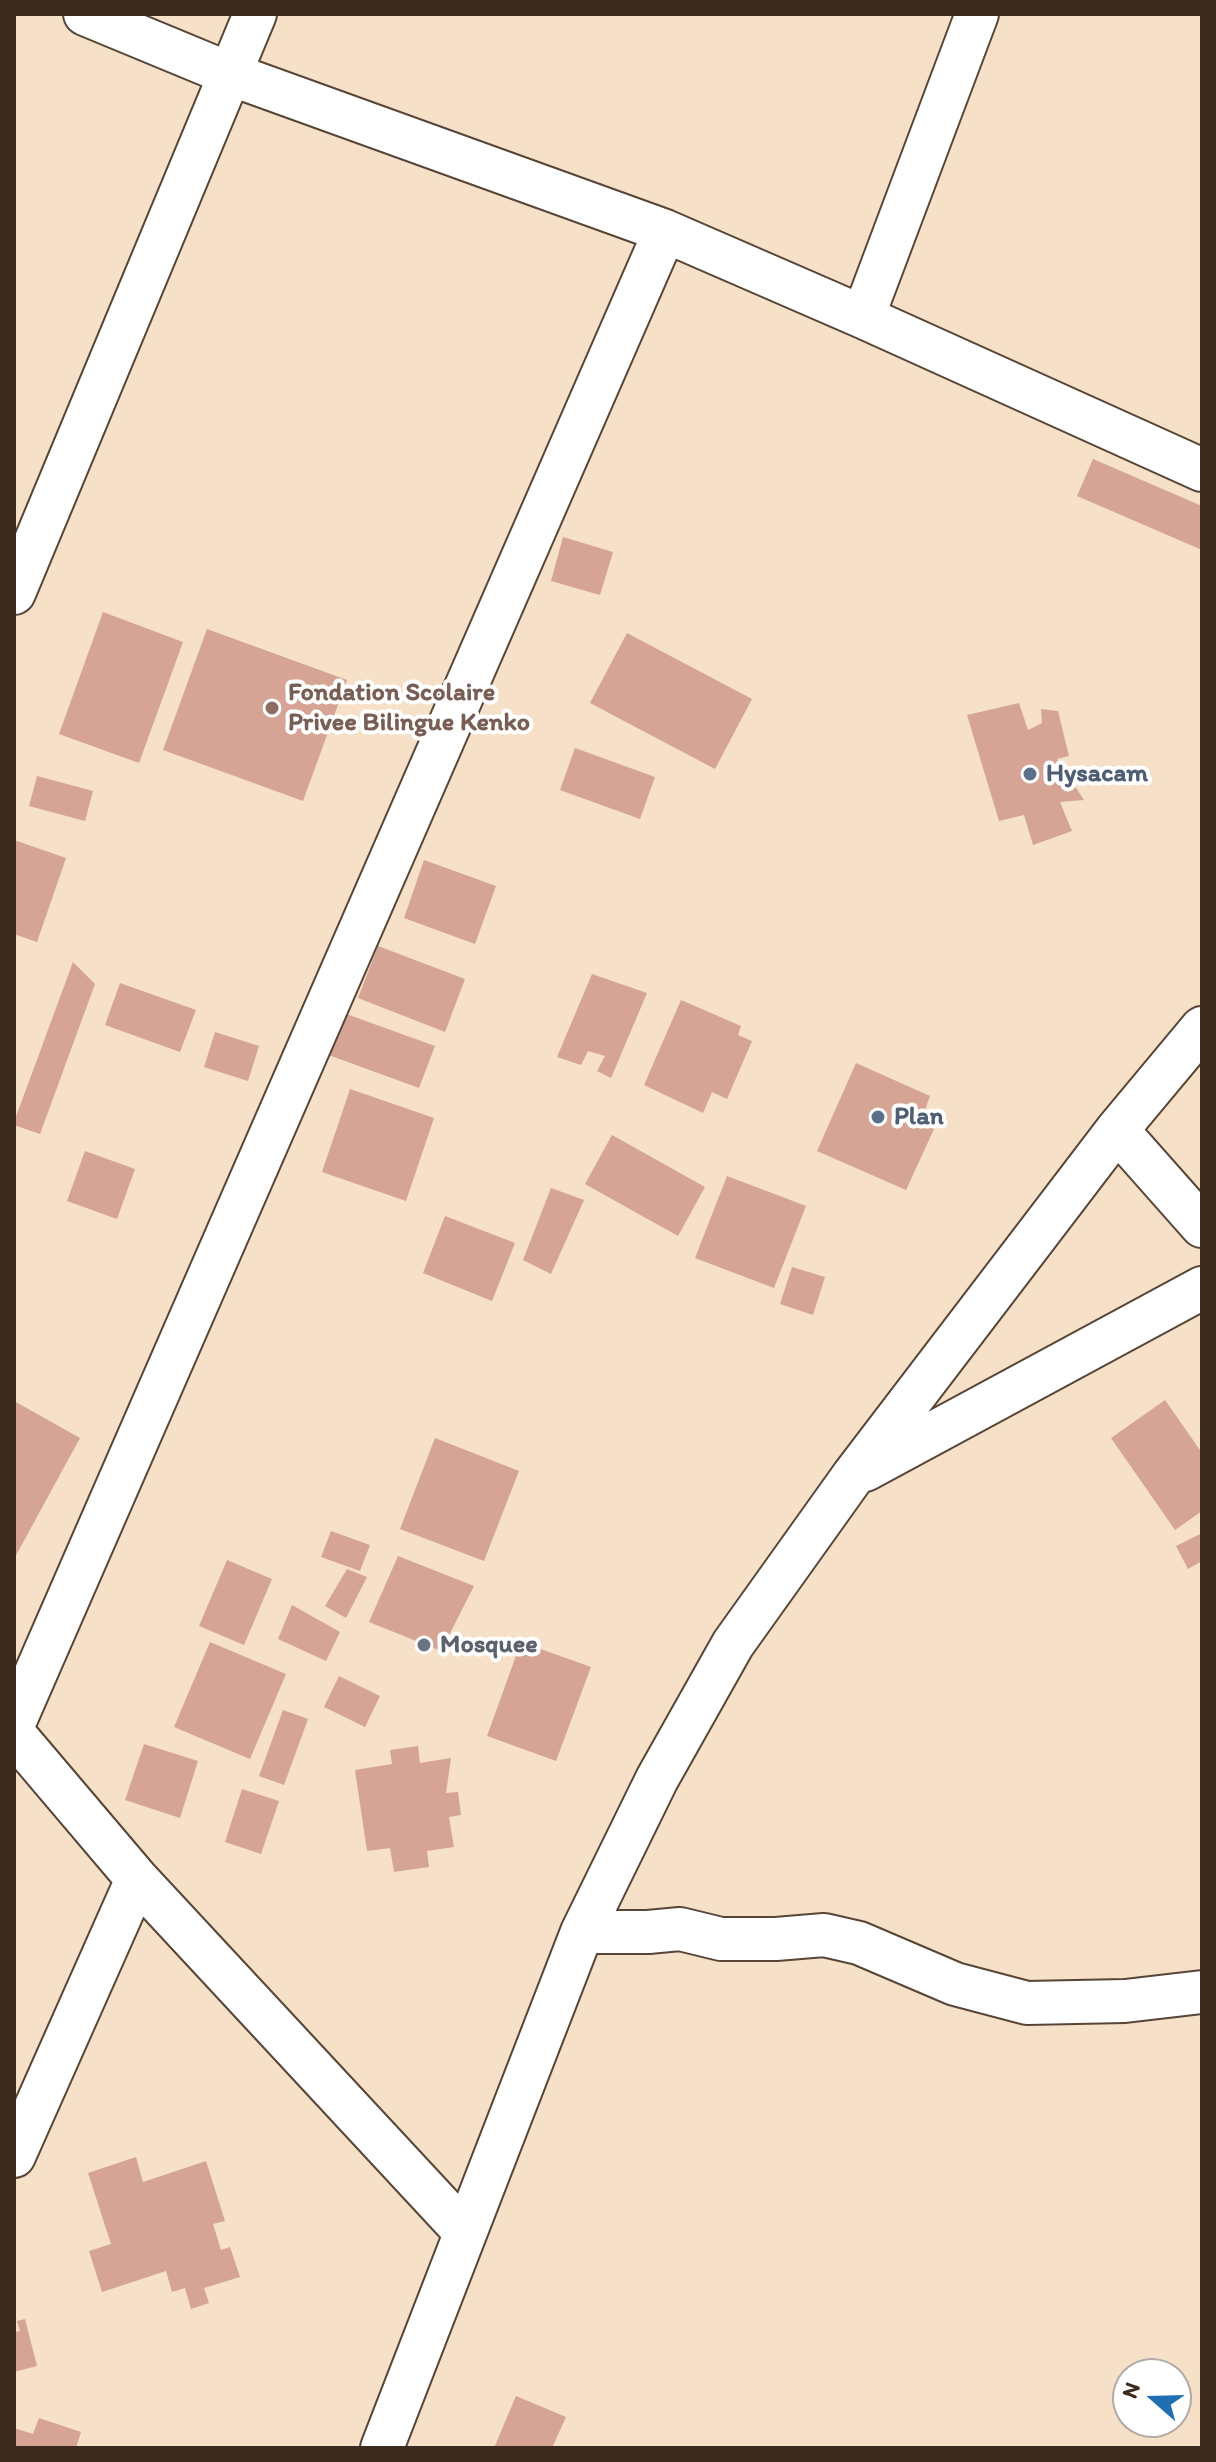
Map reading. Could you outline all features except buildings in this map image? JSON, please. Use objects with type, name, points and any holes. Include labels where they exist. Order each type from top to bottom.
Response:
[{"type":"street","points":[[85,14],[230,74],[665,231],[1202,470]]},
{"type":"street","points":[[14,593],[255,14]]},
{"type":"street","points":[[863,317],[977,14]]},
{"type":"street","points":[[14,1723],[665,231]]},
{"type":"street","points":[[382,2448],[582,1932],[657,1779],[733,1644],[853,1476],[1117,1130],[1202,1028]]},
{"type":"street","points":[[1117,1130],[1202,1226]]},
{"type":"street","points":[[853,1476],[1202,1288]]},
{"type":"street","points":[[14,1734],[137,1879],[464,2231]]},
{"type":"street","points":[[14,2156],[137,1879]]},
{"type":"street","points":[[582,1932],[680,1929],[721,1939],[824,1935],[859,1943],[955,1984],[1027,2003],[1125,2001],[1202,1992]]},
{"type":"place","name":"Fondation Scolaire Privee Bilingue Kenko","points":[[272,708]]},
{"type":"place","name":"Hysacam","points":[[1030,774]]},
{"type":"place","name":"Plan","points":[[878,1117]]},
{"type":"place","name":"Mosquee","points":[[424,1645]]}]
